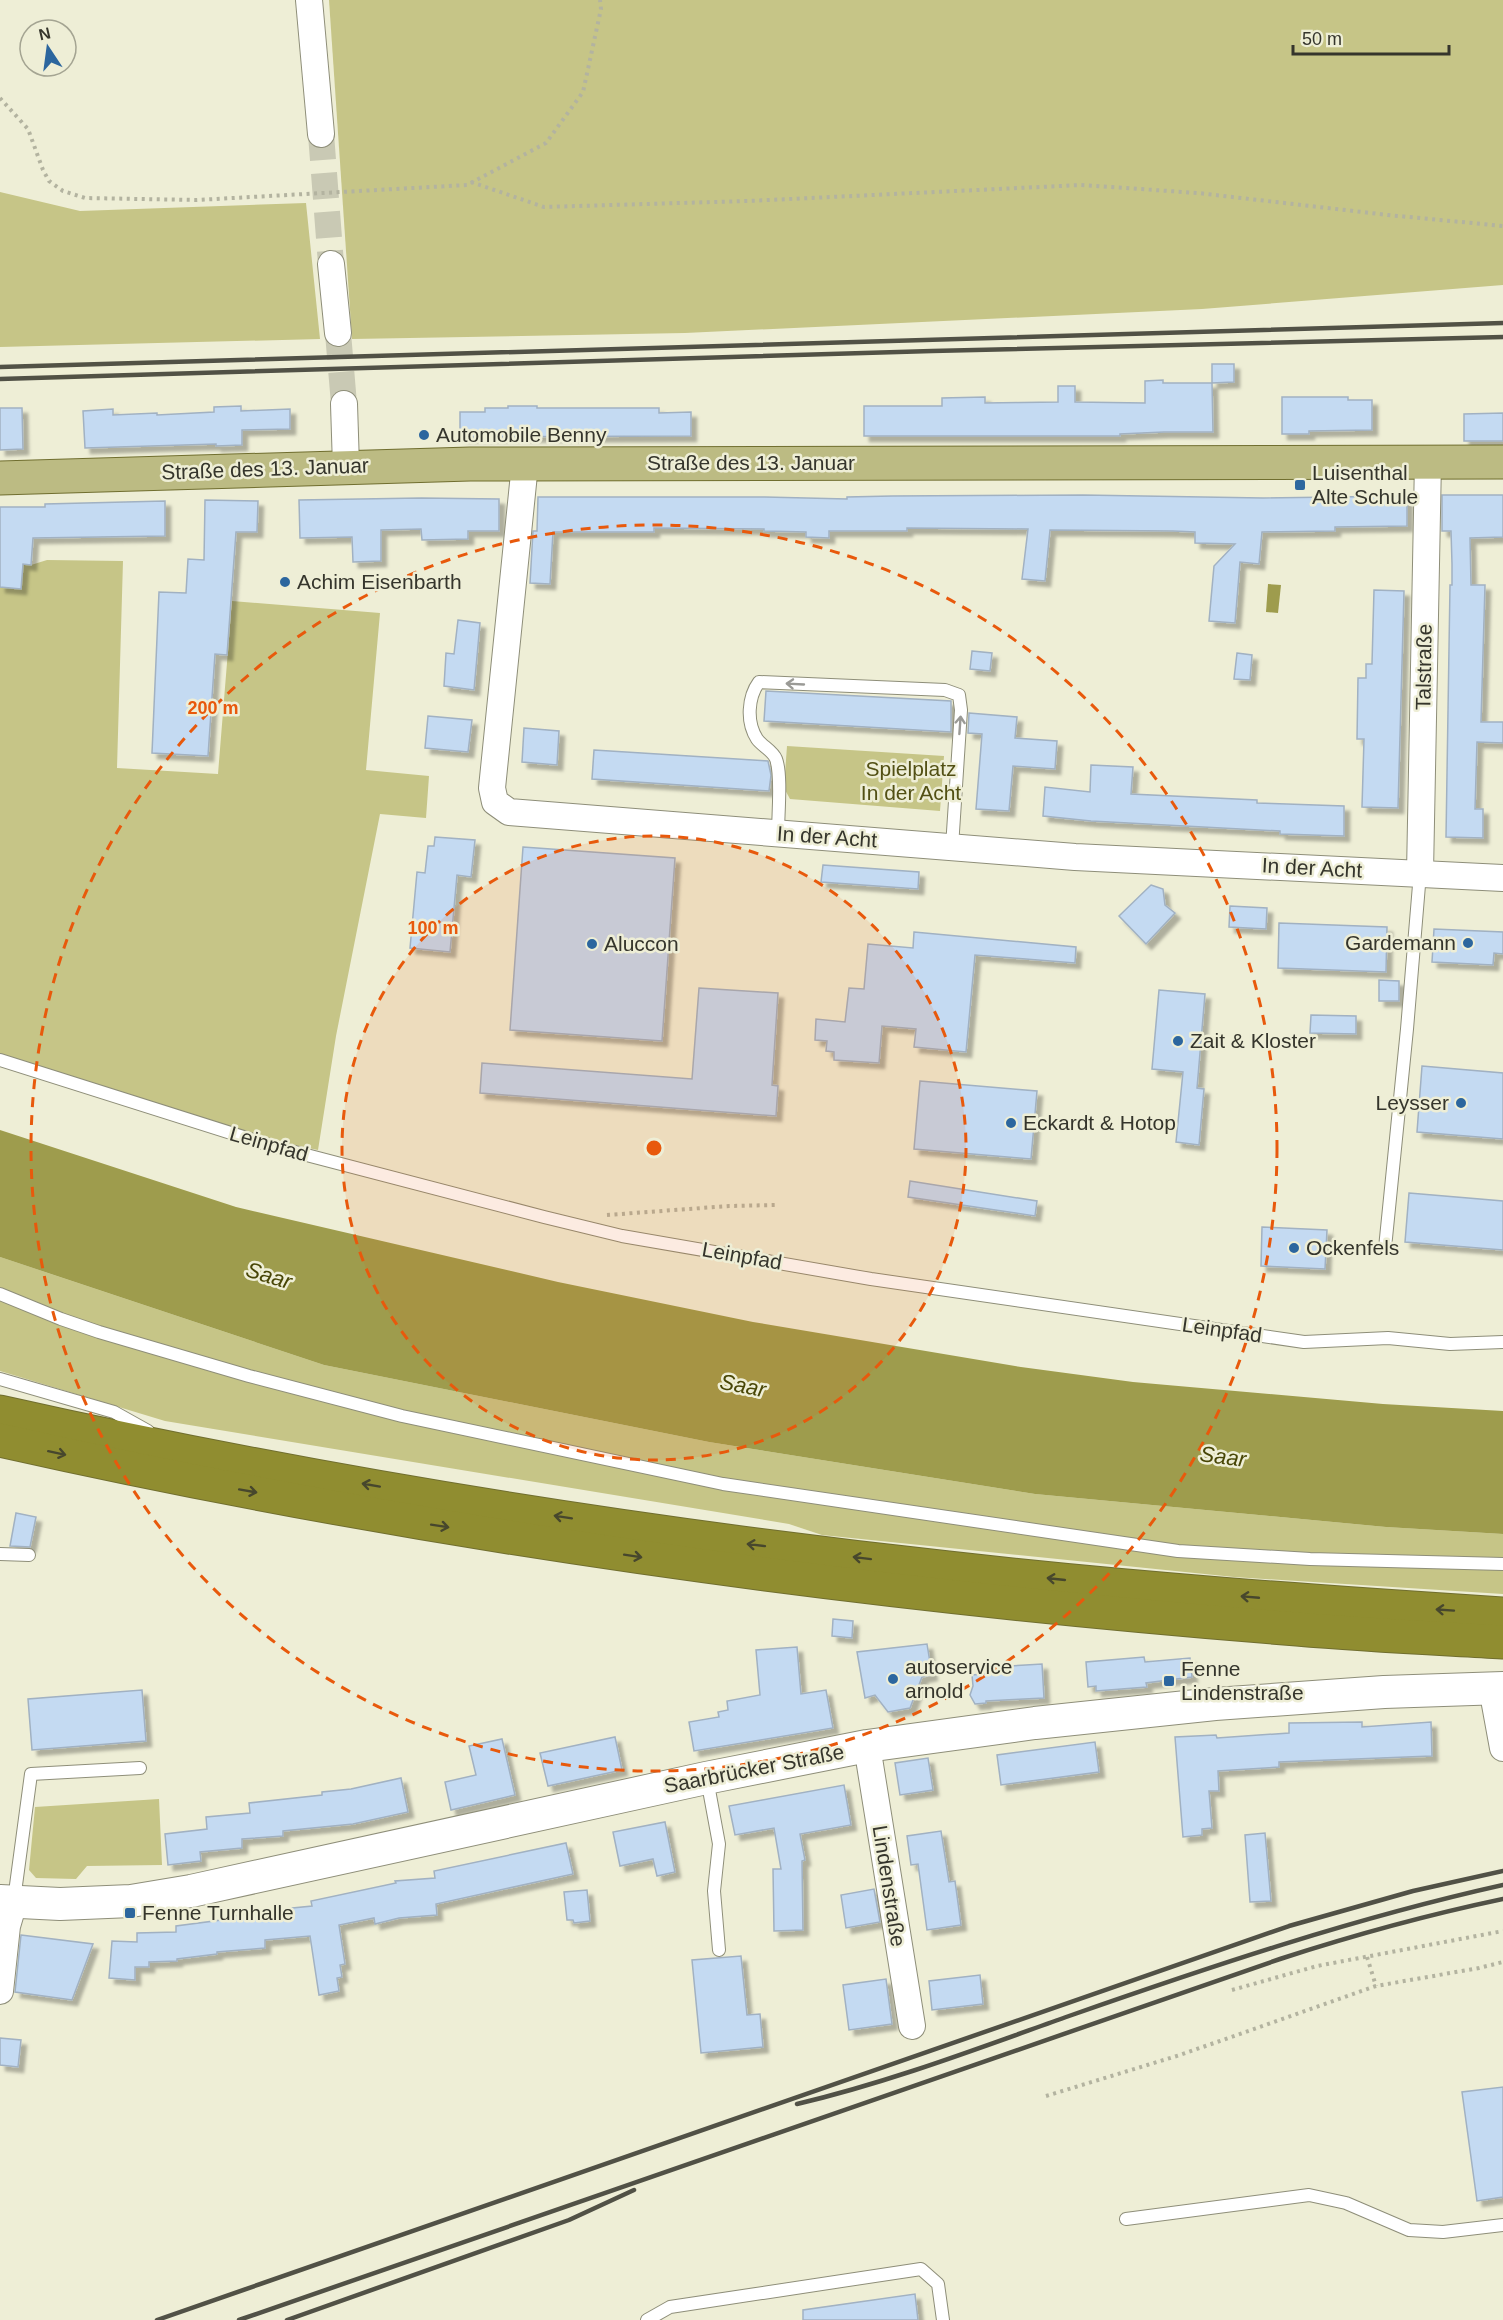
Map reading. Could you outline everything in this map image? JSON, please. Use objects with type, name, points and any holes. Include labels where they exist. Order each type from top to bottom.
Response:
[{"type":"highway","points":[[0,1412],[183,1451],[443,1498],[672,1534],[803,1551],[1123,1586],[1300,1601],[1503,1614]]},
{"type":"highway","points":[[0,1440],[195,1482],[367,1513],[670,1562],[1119,1614],[1299,1630],[1503,1642]]},
{"type":"main road","name":"Straße des 13. Januar","points":[[0,478],[346,466],[406,460],[525,464],[1503,462]]},
{"type":"street","points":[[309,0],[321,134]]},
{"type":"street","points":[[331,264],[338,333]]},
{"type":"street","points":[[344,404],[346,466]]},
{"type":"street","name":"Talstraße","points":[[1419,873],[1428,461]]},
{"type":"street","name":"In der Acht","points":[[525,464],[492,788],[495,802],[509,812],[1075,857],[1503,878]]},
{"type":"street","points":[[1498,1688],[1503,1748]]},
{"type":"street","name":"Saarbrücker Straße","points":[[7,1901],[60,1904],[131,1901],[191,1891],[706,1778],[867,1746],[1035,1723],[1215,1704],[1384,1692],[1498,1688]]},
{"type":"street","name":"Lindenstraße","points":[[867,1746],[912,2026]]},
{"type":"street","points":[[0,1991],[7,1926],[7,1901]]},
{"type":"lane","points":[[778,833],[776,757],[757,738],[749,715],[752,692],[759,682],[945,690],[959,695],[961,710],[952,847]]},
{"type":"lane","points":[[1385,1248],[1407,1029],[1419,873]]},
{"type":"lane","name":"Leinpfad","points":[[0,1060],[272,1146],[622,1236],[871,1279],[1304,1342],[1388,1338],[1450,1344],[1503,1342]]},
{"type":"lane","points":[[0,1294],[99,1332],[249,1376],[402,1416],[723,1484],[1178,1551],[1310,1559],[1503,1564]]},
{"type":"lane","points":[[0,1379],[114,1412],[183,1451]]},
{"type":"lane","points":[[0,1554],[29,1555]]},
{"type":"lane","points":[[7,1901],[31,1774],[140,1768]]},
{"type":"lane","points":[[706,1778],[719,1844],[714,1891],[719,1950]]},
{"type":"lane","points":[[1126,2219],[1309,2195],[1346,2203],[1409,2230],[1443,2232],[1503,2225]]},
{"type":"lane","points":[[646,2320],[670,2307],[921,2269],[938,2284],[943,2320]]},
{"type":"path","points":[[0,98],[28,129],[49,181],[63,190],[85,198],[197,200],[466,185],[546,143],[583,92],[601,9],[600,0]]},
{"type":"path","points":[[471,182],[544,207],[748,201],[1081,185],[1198,193],[1388,216],[1503,226]]},
{"type":"path","points":[[605,1215],[775,1205]]},
{"type":"path","points":[[1232,1990],[1317,1966],[1503,1931]]},
{"type":"path","points":[[1367,1957],[1376,1986]]},
{"type":"path","points":[[1046,2096],[1180,2055],[1376,1986],[1503,1962]]},
{"type":"green space","points":[[329,0],[1503,0],[1503,285],[1202,309],[685,333],[352,339]]},
{"type":"green space","points":[[0,192],[80,211],[306,203],[320,339],[0,347]]},
{"type":"green space","points":[[47,560],[123,561],[117,768],[218,774],[232,601],[380,613],[366,770],[429,776],[426,818],[380,814],[336,1036],[318,1150],[274,1141],[0,1054],[0,587],[21,589],[23,564],[31,565]]},
{"type":"green space","name":"Spielplatz In der Acht","points":[[787,746],[944,756],[940,811],[790,799],[784,788]]},
{"type":"green space","points":[[0,1257],[324,1365],[709,1442],[1035,1494],[1386,1527],[1503,1534],[1503,1594],[1234,1577],[822,1535],[789,1524],[165,1421],[0,1371]]},
{"type":"green space","points":[[159,1799],[162,1865],[87,1866],[76,1879],[36,1878],[29,1870],[35,1807]]},
{"type":"water","points":[[1268,584],[1281,585],[1278,613],[1266,612]]},
{"type":"water","name":"Saar","points":[[0,1130],[236,1207],[558,1282],[753,1322],[1021,1367],[1133,1382],[1383,1404],[1503,1411],[1503,1534],[1386,1527],[1035,1494],[709,1442],[324,1365],[0,1257]]},
{"type":"building","points":[[1212,364],[1234,364],[1234,382],[1212,383]]},
{"type":"building","points":[[1145,381],[1212,383],[1213,432],[1164,432],[1120,434],[1120,436],[864,436],[864,406],[942,406],[942,398],[985,397],[985,403],[1058,402],[1058,386],[1075,386],[1075,402],[1145,403]]},
{"type":"building","points":[[1282,397],[1348,397],[1348,400],[1372,400],[1372,430],[1282,434]]},
{"type":"building","points":[[241,406],[241,411],[290,409],[290,429],[242,430],[242,445],[85,448],[83,411],[113,409],[113,415],[157,413],[157,415],[214,412],[214,407]]},
{"type":"building","points":[[508,406],[659,408],[659,413],[691,412],[691,436],[460,437],[460,412],[485,412],[485,408],[508,408]]},
{"type":"building","points":[[0,408],[22,408],[23,449],[0,450]]},
{"type":"building","points":[[1503,413],[1503,441],[1464,441],[1464,414]]},
{"type":"building","points":[[1083,495],[1263,498],[1407,496],[1407,526],[1335,527],[1335,531],[1262,532],[1259,564],[1240,562],[1235,623],[1209,621],[1214,566],[1235,544],[1195,543],[1195,532],[1050,530],[1045,581],[1022,579],[1028,529],[907,528],[907,531],[829,531],[829,538],[806,537],[806,532],[764,531],[764,529],[654,528],[654,532],[553,532],[550,584],[530,583],[533,531],[537,531],[538,497],[847,499],[847,497],[892,496]]},
{"type":"building","points":[[1442,495],[1503,495],[1503,537],[1470,538],[1471,585],[1485,585],[1481,722],[1503,722],[1503,743],[1477,742],[1475,809],[1483,809],[1483,838],[1446,837],[1452,564],[1451,531],[1442,531]]},
{"type":"building","points":[[499,499],[499,531],[468,531],[468,539],[422,540],[421,529],[381,530],[381,561],[353,562],[352,537],[300,538],[299,500]]},
{"type":"building","points":[[205,500],[258,501],[257,532],[236,532],[227,655],[215,654],[208,756],[152,753],[159,592],[186,593],[188,559],[204,560]]},
{"type":"building","points":[[165,501],[165,536],[33,538],[31,565],[23,564],[21,589],[0,587],[0,507]]},
{"type":"building","points":[[1374,590],[1404,591],[1398,808],[1362,807],[1364,739],[1357,739],[1358,678],[1366,678],[1366,664],[1372,664]]},
{"type":"building","points":[[458,620],[480,623],[474,690],[444,686],[446,653],[454,654]]},
{"type":"building","points":[[972,651],[992,653],[990,671],[970,669]]},
{"type":"building","points":[[1237,653],[1252,655],[1250,680],[1234,679]]},
{"type":"building","points":[[766,691],[951,701],[951,732],[764,721]]},
{"type":"building","points":[[969,713],[1017,717],[1015,738],[1057,741],[1055,769],[1013,766],[1009,811],[976,809],[982,734],[968,733]]},
{"type":"building","points":[[428,716],[472,720],[468,752],[425,748]]},
{"type":"building","points":[[524,728],[559,731],[557,765],[522,762]]},
{"type":"building","points":[[594,750],[768,761],[771,775],[769,791],[592,779]]},
{"type":"building","points":[[1091,765],[1133,767],[1131,794],[1257,800],[1257,803],[1344,806],[1344,836],[1280,834],[1280,831],[1091,821],[1043,816],[1045,787],[1090,792]]},
{"type":"building","points":[[435,837],[475,840],[471,877],[457,875],[450,952],[410,948],[417,872],[425,873],[428,846],[434,846]]},
{"type":"building","name":"Aluccon","points":[[523,847],[675,858],[662,1041],[510,1030]]},
{"type":"building","points":[[823,865],[919,872],[918,889],[821,882]]},
{"type":"building","points":[[1151,885],[1163,889],[1165,905],[1175,913],[1146,944],[1119,916]]},
{"type":"building","points":[[1230,906],[1267,908],[1266,929],[1229,927]]},
{"type":"building","points":[[1279,923],[1387,927],[1386,972],[1278,968]]},
{"type":"building","name":"Gardemann","points":[[1434,929],[1503,932],[1503,954],[1494,953],[1493,965],[1432,962]]},
{"type":"building","points":[[914,932],[1076,947],[1075,963],[975,955],[966,1052],[914,1047],[916,1029],[882,1026],[879,1063],[834,1060],[834,1052],[826,1051],[827,1041],[815,1040],[816,1019],[845,1022],[849,988],[864,989],[868,944],[913,948]]},
{"type":"building","points":[[1379,980],[1399,981],[1399,1001],[1379,1001]]},
{"type":"building","points":[[699,988],[778,993],[772,1085],[778,1086],[776,1116],[480,1093],[482,1063],[692,1079]]},
{"type":"building","points":[[1159,990],[1205,994],[1197,1088],[1204,1089],[1199,1145],[1176,1142],[1183,1072],[1152,1069]]},
{"type":"building","points":[[1311,1015],[1356,1016],[1356,1034],[1310,1033]]},
{"type":"building","name":"Leysser","points":[[1422,1066],[1503,1073],[1503,1139],[1417,1132]]},
{"type":"building","points":[[920,1081],[1037,1091],[1031,1159],[914,1149]]},
{"type":"building","points":[[910,1181],[1037,1201],[1035,1216],[908,1197]]},
{"type":"building","points":[[1409,1193],[1503,1201],[1503,1250],[1405,1242]]},
{"type":"building","name":"Ockenfels","points":[[1262,1227],[1327,1230],[1325,1269],[1261,1266]]},
{"type":"building","points":[[16,1513],[36,1517],[30,1547],[10,1546]]},
{"type":"building","points":[[833,1619],[853,1621],[852,1638],[832,1636]]},
{"type":"building","points":[[927,1644],[932,1675],[922,1677],[910,1708],[888,1712],[875,1695],[865,1698],[857,1652]]},
{"type":"building","points":[[797,1647],[801,1694],[826,1690],[833,1728],[694,1751],[689,1722],[719,1717],[718,1712],[728,1710],[727,1701],[760,1695],[756,1650]]},
{"type":"building","points":[[1144,1657],[1145,1662],[1190,1658],[1192,1677],[1146,1683],[1147,1687],[1096,1691],[1096,1686],[1088,1687],[1086,1662]]},
{"type":"building","points":[[1042,1664],[1044,1698],[986,1701],[986,1703],[975,1704],[970,1695],[973,1686],[972,1675],[1009,1672],[1009,1666]]},
{"type":"building","points":[[142,1690],[146,1741],[32,1750],[28,1699]]},
{"type":"building","points":[[1362,1722],[1362,1727],[1431,1722],[1432,1756],[1279,1762],[1279,1767],[1218,1771],[1219,1791],[1209,1791],[1212,1828],[1202,1829],[1202,1835],[1183,1837],[1175,1737],[1216,1735],[1217,1738],[1289,1733],[1289,1723]]},
{"type":"building","points":[[615,1737],[622,1770],[548,1786],[540,1753]]},
{"type":"building","points":[[502,1739],[515,1795],[451,1810],[445,1782],[476,1775],[469,1746]]},
{"type":"building","points":[[1095,1742],[1099,1772],[1001,1785],[997,1755]]},
{"type":"building","points":[[928,1758],[933,1790],[900,1795],[895,1763]]},
{"type":"building","points":[[401,1778],[408,1812],[353,1824],[283,1831],[283,1836],[242,1839],[242,1848],[200,1852],[201,1861],[168,1865],[165,1834],[207,1829],[206,1817],[250,1813],[249,1803],[322,1795],[322,1792],[351,1789]]},
{"type":"building","points":[[844,1785],[851,1825],[800,1834],[805,1860],[802,1861],[803,1930],[774,1931],[773,1869],[781,1869],[774,1828],[735,1835],[729,1806]]},
{"type":"building","points":[[665,1822],[675,1872],[657,1876],[653,1859],[620,1866],[613,1832]]},
{"type":"building","points":[[941,1831],[949,1882],[955,1881],[961,1925],[927,1930],[918,1864],[911,1865],[907,1836]]},
{"type":"building","points":[[1265,1833],[1271,1901],[1250,1902],[1245,1835]]},
{"type":"building","points":[[566,1843],[573,1874],[436,1904],[437,1915],[399,1918],[375,1924],[374,1918],[339,1925],[345,1964],[340,1965],[342,1977],[337,1978],[339,1991],[319,1995],[310,1936],[265,1940],[265,1948],[217,1952],[217,1954],[177,1959],[177,1961],[149,1962],[149,1967],[135,1967],[135,1980],[109,1978],[112,1941],[137,1942],[137,1933],[176,1932],[176,1926],[229,1919],[229,1917],[262,1911],[312,1906],[311,1901],[396,1883],[395,1881],[435,1878],[434,1871]]},
{"type":"building","points":[[874,1889],[880,1922],[846,1928],[841,1895]]},
{"type":"building","points":[[587,1890],[590,1921],[574,1923],[573,1920],[567,1920],[564,1892]]},
{"type":"building","points":[[21,1935],[93,1944],[72,2000],[15,1992]]},
{"type":"building","points":[[741,1956],[747,2015],[760,2014],[763,2047],[701,2053],[692,1960]]},
{"type":"building","points":[[980,1975],[983,2004],[932,2010],[929,1981]]},
{"type":"building","points":[[886,1979],[892,2024],[849,2030],[843,1985]]},
{"type":"building","points":[[0,2038],[21,2040],[18,2067],[0,2065]]},
{"type":"building","points":[[1503,2087],[1503,2197],[1477,2201],[1462,2092]]},
{"type":"building","points":[[915,2294],[918,2320],[803,2320],[803,2310]]},
{"type":"tunnel","points":[[321,134],[331,264]]},
{"type":"tunnel","points":[[338,333],[344,404]]},
{"type":"railway","points":[[0,367],[1503,323]]},
{"type":"railway","points":[[0,379],[932,351],[1503,337]]},
{"type":"railway","points":[[157,2320],[1289,1926],[1413,1891],[1503,1871]]},
{"type":"railway","points":[[797,2104],[900,2075],[1123,1997],[1284,1944],[1393,1912],[1503,1885]]},
{"type":"railway","points":[[239,2320],[1280,1959],[1391,1926],[1503,1899]]},
{"type":"railway","points":[[287,2320],[569,2220],[634,2190]]},
{"type":"place","name":"Automobile Benny","points":[[424,435]]},
{"type":"place","name":"Luisenthal Alte Schule","points":[[1300,485]]},
{"type":"place","name":"Achim Eisenbarth","points":[[285,582]]},
{"type":"place","name":"Gardemann","points":[[1468,943]]},
{"type":"place","name":"Aluccon","points":[[592,944]]},
{"type":"place","name":"Zait & Kloster","points":[[1178,1041]]},
{"type":"place","name":"Leysser","points":[[1461,1103]]},
{"type":"place","name":"Eckardt & Hotop","points":[[1011,1123]]},
{"type":"place","name":"Ockenfels","points":[[1294,1248]]},
{"type":"place","name":"autoservice arnold","points":[[893,1679]]},
{"type":"place","name":"Fenne Lindenstraße","points":[[1169,1681]]},
{"type":"place","name":"Fenne Turnhalle","points":[[130,1913]]}]
